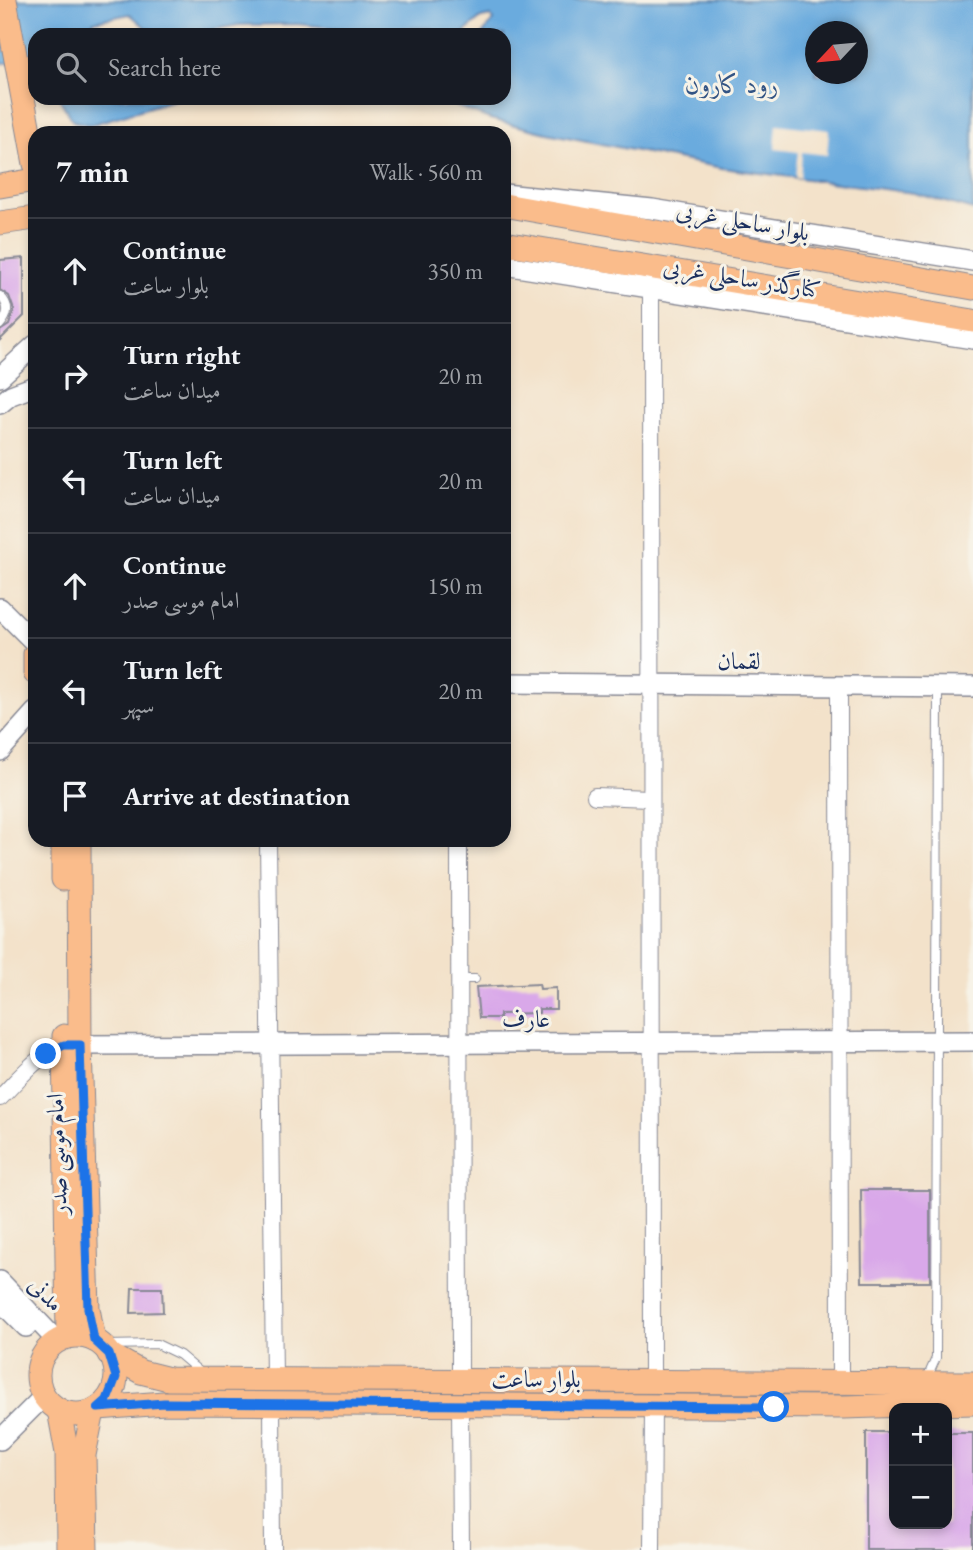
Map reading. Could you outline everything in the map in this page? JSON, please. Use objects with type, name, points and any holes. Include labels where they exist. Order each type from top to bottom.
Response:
[{"type":"main road","points":[[5,0],[28,126]]},
{"type":"main road","points":[[18,0],[28,52]]},
{"type":"main road","points":[[38,105],[42,126]]},
{"type":"main road","points":[[0,186],[28,181]]},
{"type":"main road","name":"بلوار ساحلی غربی","points":[[511,206],[973,288]]},
{"type":"main road","points":[[0,223],[28,219]]},
{"type":"main road","points":[[511,244],[973,321]]},
{"type":"main road","name":"امام موسی صدر","points":[[63,847],[88,1309],[102,1347]]},
{"type":"main road","name":"امام موسی صدر","points":[[57,1342],[79,847]]},
{"type":"main road","points":[[51,1403],[79,1414],[95,1409],[107,1400],[116,1377],[102,1347],[81,1336],[57,1342],[37,1372],[51,1403],[67,1453],[70,1547]]},
{"type":"main road","name":"بلوار ساعت","points":[[102,1347],[141,1372],[169,1379],[840,1380],[973,1383]]},
{"type":"main road","points":[[840,1380],[973,1374]]},
{"type":"main road","name":"بلوار ساعت","points":[[95,1409],[164,1403],[844,1407],[973,1404]]},
{"type":"main road","points":[[844,1407],[889,1411]]},
{"type":"main road","points":[[70,1547],[95,1409]]},
{"type":"main road","points":[[952,1414],[973,1416]]},
{"type":"street","points":[[511,195],[652,209],[973,261]]},
{"type":"street","name":"کنارگذر ساحلی غربی","points":[[511,266],[973,339]]},
{"type":"street","points":[[651,288],[652,1380]]},
{"type":"street","points":[[3,389],[28,355]]},
{"type":"street","points":[[3,389],[28,387]]},
{"type":"street","points":[[0,608],[28,636]]},
{"type":"street","name":"لقمان","points":[[511,683],[973,687]]},
{"type":"street","points":[[839,686],[840,1380]]},
{"type":"street","points":[[0,751],[28,720]]},
{"type":"street","points":[[594,796],[650,798]]},
{"type":"street","points":[[268,847],[274,1379]]},
{"type":"street","points":[[459,847],[467,979],[460,1044],[460,1380]]},
{"type":"street","name":"عارف","points":[[72,1045],[973,1041]]},
{"type":"street","points":[[0,1098],[46,1054],[72,1045]]},
{"type":"street","name":"مدنی","points":[[0,1281],[57,1342]]},
{"type":"street","name":"مدنی","points":[[0,1300],[57,1342]]},
{"type":"street","points":[[0,1440],[51,1403]]},
{"type":"street","points":[[272,1404],[273,1550]]},
{"type":"street","points":[[460,1405],[461,1550]]},
{"type":"street","points":[[652,1550],[653,1406]]},
{"type":"lane","points":[[0,296],[8,307],[8,315],[0,325]]},
{"type":"lane","points":[[928,1376],[936,1358],[938,687]]},
{"type":"water","name":"رود کارون","points":[[0,0],[973,0],[973,210],[914,193],[722,168],[547,133],[490,119],[453,105],[511,105],[511,28],[487,28],[493,20],[491,16],[481,18],[469,28],[335,28],[297,24],[147,28],[130,14],[94,21],[89,28],[28,28],[28,64],[0,63]]},
{"type":"water","points":[[63,105],[157,105],[90,125],[73,121]]},
{"type":"pier","points":[[777,124],[829,130],[827,155],[802,152],[800,178],[795,177],[798,152],[775,149]]},
{"type":"building","points":[[24,258],[24,316],[0,340],[0,331],[9,325],[14,310],[9,296],[0,290],[0,260]]},
{"type":"building","points":[[539,984],[540,989],[556,988],[556,1009],[539,1009],[539,1013],[500,1014],[500,1018],[479,1018],[476,987]]},
{"type":"building","points":[[861,1190],[930,1190],[930,1282],[862,1282]]},
{"type":"building","points":[[132,1288],[162,1288],[163,1312],[131,1313]]},
{"type":"building","points":[[866,1432],[889,1432],[889,1529],[952,1529],[952,1433],[973,1433],[973,1550],[866,1550]]},
{"type":"route","points":[[46,1054],[64,1045],[80,1045],[88,1309],[94,1340],[109,1354],[116,1377],[107,1400],[98,1408],[164,1403],[774,1407]]}]
